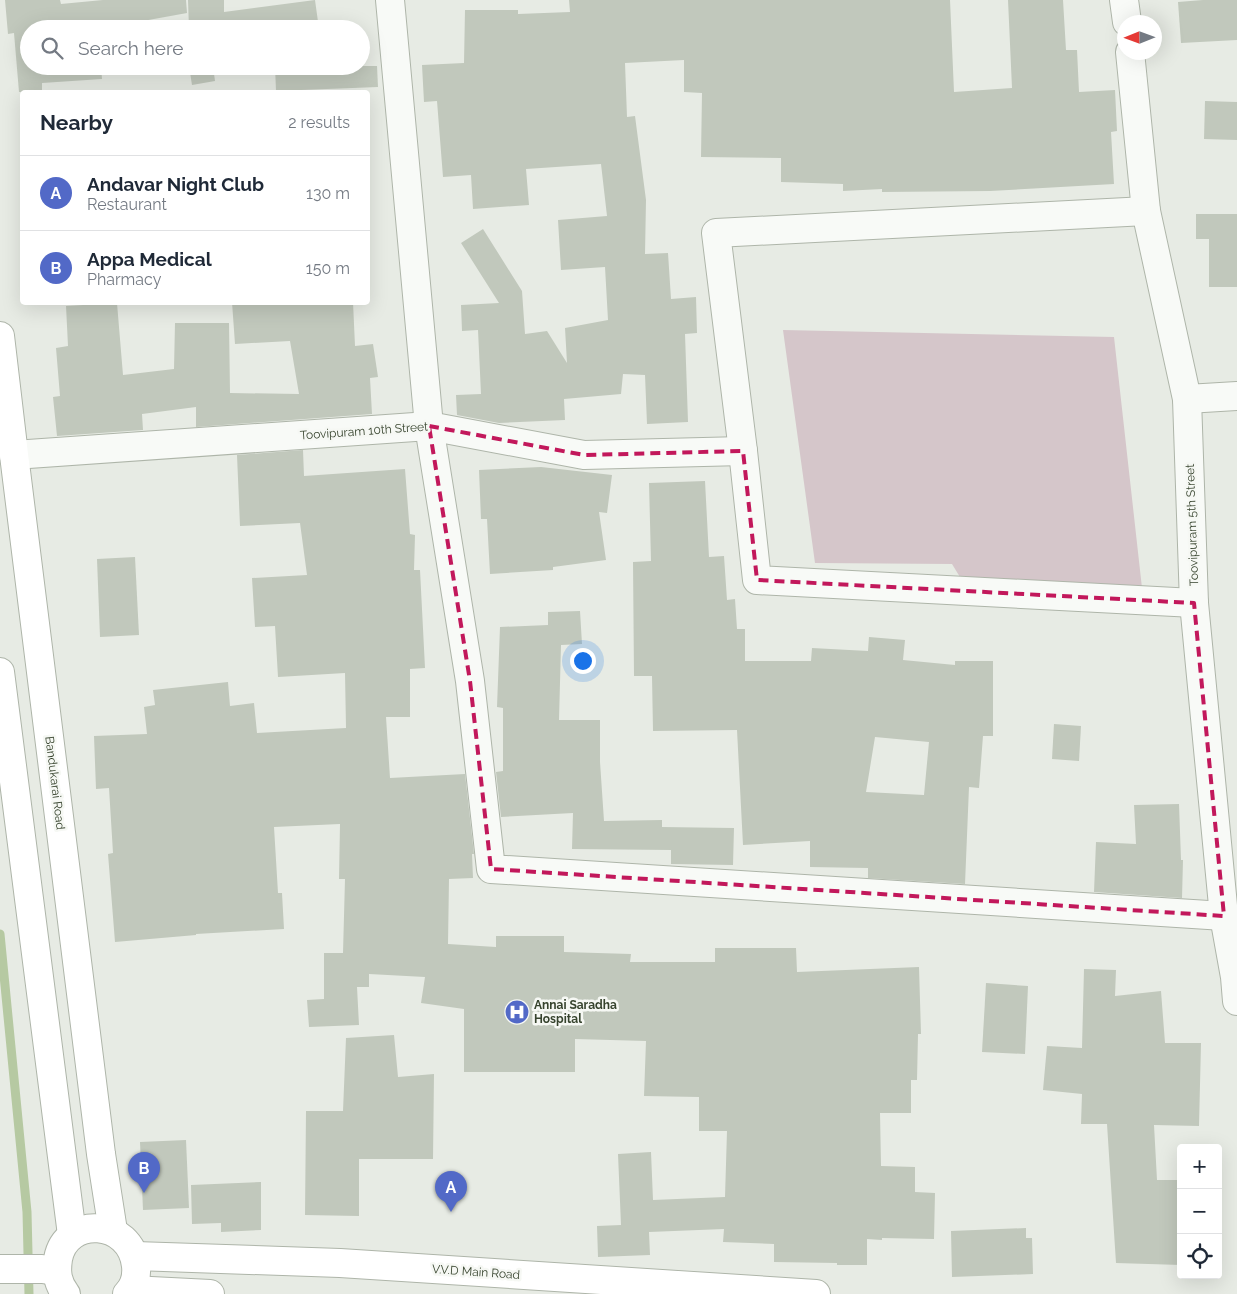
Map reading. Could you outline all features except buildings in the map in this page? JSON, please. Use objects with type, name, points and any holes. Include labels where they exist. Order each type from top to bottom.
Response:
[{"type":"main road","name":"Bandukarai Road","points":[[0,336],[101,1154],[113,1231]]},
{"type":"main road","points":[[0,672],[72,1235]]},
{"type":"main road","points":[[0,1270],[55,1278],[60,1251],[72,1235],[92,1228],[113,1231],[126,1241],[135,1256],[137,1272],[129,1292],[210,1294]]},
{"type":"main road","name":"V.V.D Main Road","points":[[135,1256],[340,1263],[816,1294]]},
{"type":"street","points":[[390,0],[429,426],[470,682],[492,869],[1224,916]]},
{"type":"street","points":[[1124,0],[1126,15]]},
{"type":"street","name":"Toovipuram 5th Street","points":[[1131,60],[1146,211],[1187,399],[1194,603],[1224,916],[1236,985]]},
{"type":"street","points":[[1146,211],[716,233],[757,580],[1194,603]]},
{"type":"street","points":[[1187,399],[1237,396]]},
{"type":"street","name":"Toovipuram 10th Street","points":[[14,455],[429,426],[584,455],[743,451]]},
{"type":"highlighted area","points":[[429,426],[584,455],[743,451],[757,580],[1194,603],[1224,916],[491,869],[470,681]]},
{"type":"shaded area","points":[[783,330],[1114,337],[1142,588],[963,582],[952,564],[815,563]]},
{"type":"waterway","points":[[0,934],[27,1212],[29,1294]]},
{"type":"place","name":"Annai Saradha Hospital","points":[[517,1012]]},
{"type":"place","name":"Appa Medical","points":[[144,1193]]},
{"type":"place","name":"Andavar Night Club","points":[[451,1212]]}]
